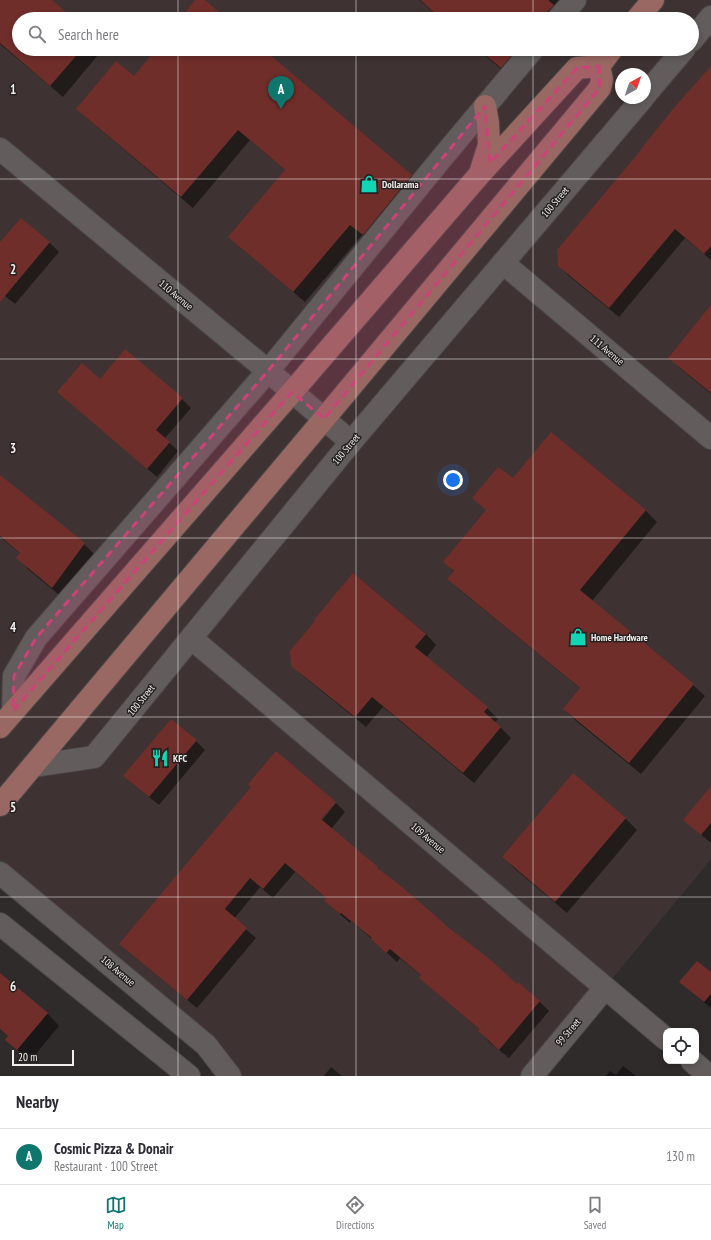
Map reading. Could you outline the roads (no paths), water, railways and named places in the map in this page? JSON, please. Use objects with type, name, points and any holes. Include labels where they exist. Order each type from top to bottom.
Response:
[{"type":"main road","points":[[643,12],[653,0]]},
{"type":"main road","points":[[7,719],[480,174],[577,68],[598,66],[606,56]]},
{"type":"main road","points":[[0,805],[600,88],[602,80],[598,66]]},
{"type":"main road","points":[[480,174],[489,144],[488,123],[485,106]]},
{"type":"street","points":[[564,12],[574,0]]},
{"type":"street","points":[[699,32],[711,17]]},
{"type":"street","points":[[7,719],[14,676],[36,638],[268,372],[441,159],[527,56]]},
{"type":"street","points":[[651,88],[678,56]]},
{"type":"street","name":"100 Street","points":[[33,766],[94,757],[351,442],[638,104]]},
{"type":"street","name":"110 Avenue","points":[[0,149],[351,442]]},
{"type":"street","name":"111 Avenue","points":[[503,263],[711,438]]},
{"type":"street","name":"109 Avenue","points":[[191,638],[663,1036]]},
{"type":"street","name":"108 Avenue","points":[[0,873],[206,1044],[230,1076]]},
{"type":"street","points":[[0,924],[189,1076]]},
{"type":"street","name":"99 Street","points":[[532,1076],[605,988]]},
{"type":"street","points":[[695,1064],[709,1076]]},
{"type":"place","name":"Cosmic Pizza & Donair","points":[[281,109]]},
{"type":"place","name":"Dollarama","points":[[369,184]]},
{"type":"place","name":"Home Hardware","points":[[578,637]]},
{"type":"place","name":"KFC","points":[[160,758]]}]
